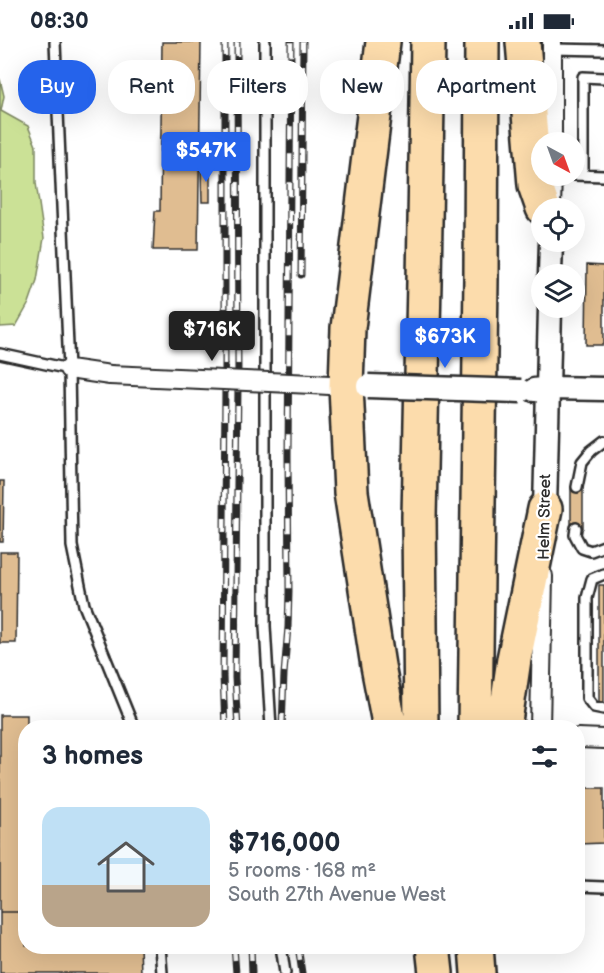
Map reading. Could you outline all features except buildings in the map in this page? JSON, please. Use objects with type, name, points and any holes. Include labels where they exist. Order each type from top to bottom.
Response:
[{"type":"highway","points":[[383,42],[348,328],[357,386],[351,492],[388,720]]},
{"type":"highway","points":[[421,720],[419,517],[428,42]]},
{"type":"highway","points":[[475,720],[482,42]]},
{"type":"highway","points":[[540,198],[535,184],[543,44]]},
{"type":"highway","points":[[505,720],[514,659],[545,509]]},
{"type":"highway","points":[[434,954],[436,973]]},
{"type":"highway","points":[[477,954],[478,973]]},
{"type":"street","points":[[543,44],[551,132]]},
{"type":"street","name":"Helm Street","points":[[540,720],[550,318]]},
{"type":"street","points":[[69,369],[110,375],[357,386],[522,391],[548,388],[604,389]]},
{"type":"street","points":[[585,738],[604,739]]},
{"type":"lane","points":[[55,42],[69,369],[72,546],[84,605],[131,720]]},
{"type":"lane","points":[[266,42],[265,626],[271,720]]},
{"type":"lane","points":[[543,44],[600,48]]},
{"type":"lane","points":[[581,132],[583,78],[604,78]]},
{"type":"lane","points":[[585,175],[604,176]]},
{"type":"lane","points":[[0,354],[69,369]]},
{"type":"lane","points":[[578,487],[582,462],[604,441]]},
{"type":"lane","points":[[576,528],[575,535],[582,548],[591,551],[604,546]]},
{"type":"lane","points":[[604,574],[592,579],[587,597],[587,698],[594,707],[604,709]]},
{"type":"lane","points":[[585,886],[604,887]]},
{"type":"lane","points":[[161,954],[162,973]]},
{"type":"lane","points":[[282,954],[285,973]]},
{"type":"green space","points":[[0,79],[4,96],[1,111],[28,126],[36,146],[36,183],[44,238],[37,280],[29,303],[16,326],[0,327]]},
{"type":"railway","points":[[225,42],[225,720]]},
{"type":"railway","points":[[237,42],[238,384],[235,678],[238,720]]},
{"type":"railway","points":[[282,720],[289,592],[291,42]]},
{"type":"railway","points":[[301,275],[303,42]]},
{"type":"railway","points":[[235,954],[236,973]]},
{"type":"railway","points":[[251,954],[252,973]]},
{"type":"railway","points":[[299,954],[302,973]]}]
